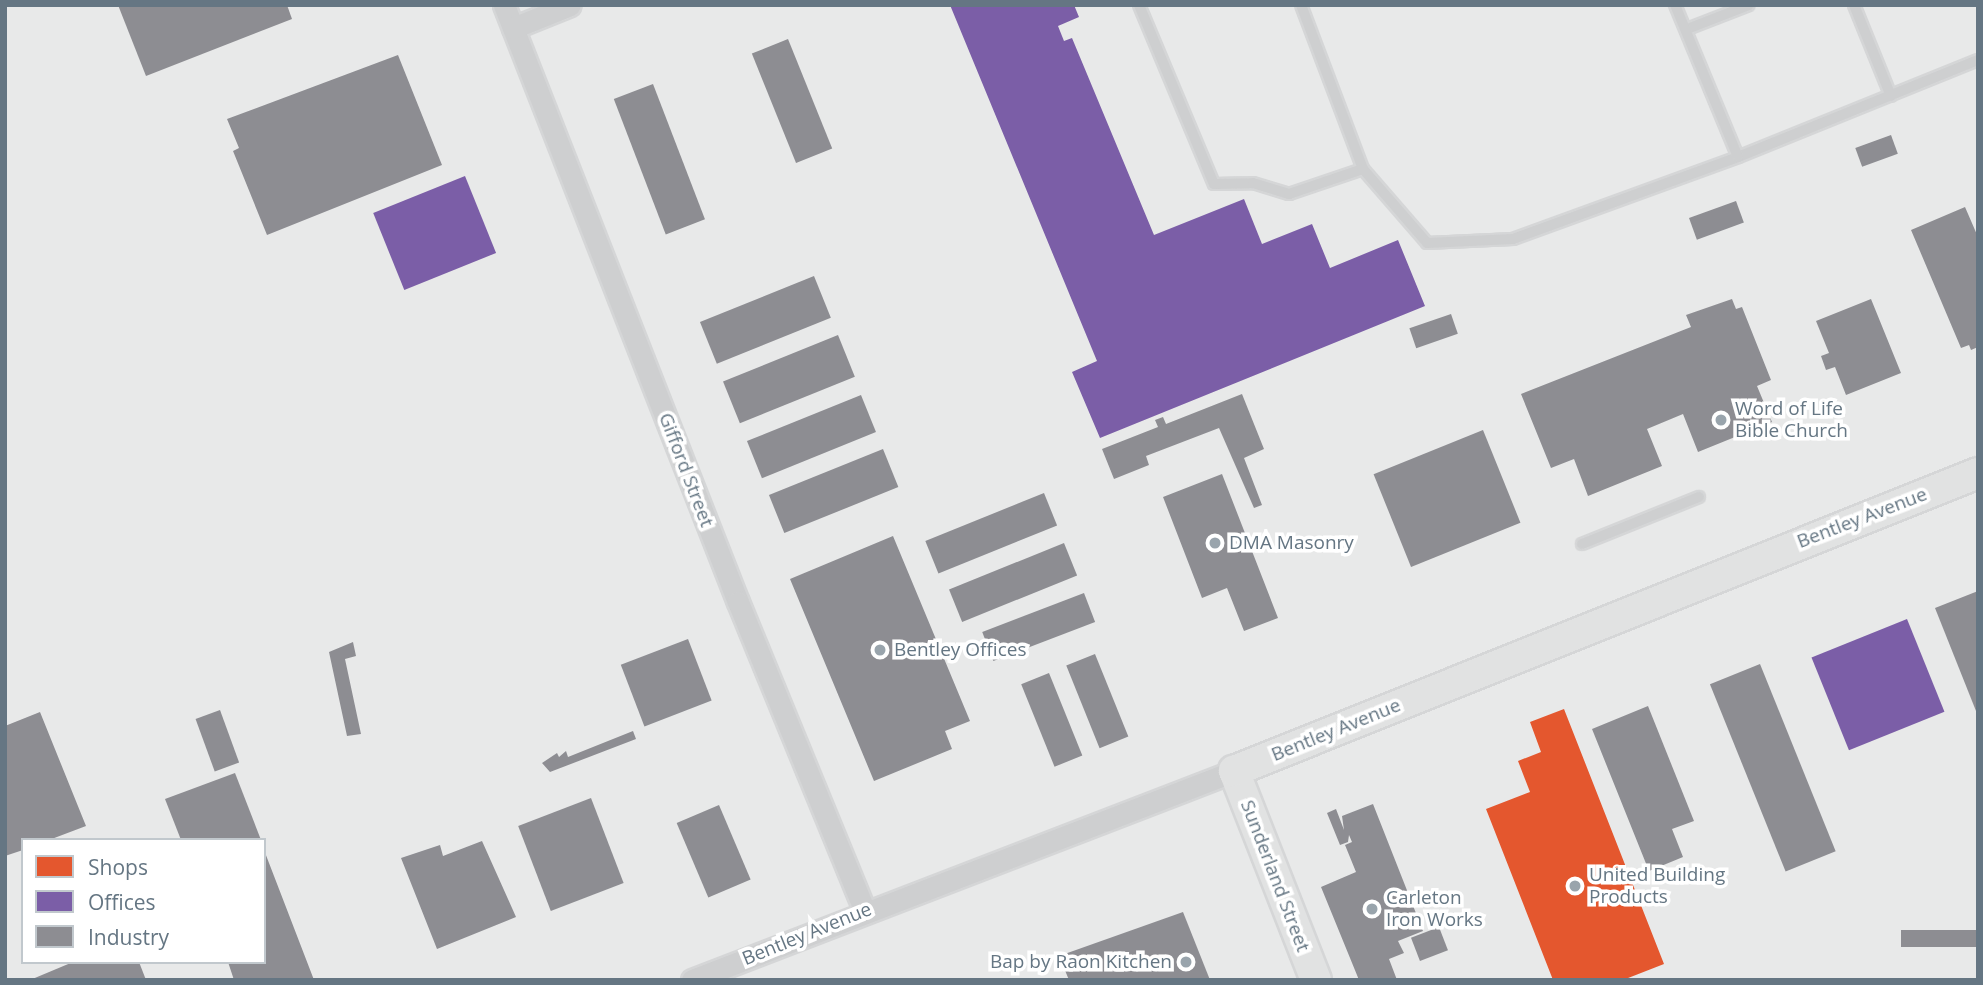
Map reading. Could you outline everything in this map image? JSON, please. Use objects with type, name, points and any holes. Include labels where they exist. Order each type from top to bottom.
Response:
[{"type":"street","name":"Gifford Street","points":[[504,5],[738,602],[865,911]]},
{"type":"street","points":[[513,28],[570,5]]},
{"type":"street","name":"Bentley Avenue","points":[[692,980],[865,911],[1234,771],[1978,473]]},
{"type":"street","name":"Sunderland Street","points":[[1234,771],[1315,980]]},
{"type":"lane","points":[[1139,5],[1214,184],[1252,183],[1289,194],[1363,169]]},
{"type":"lane","points":[[1301,5],[1363,169],[1427,243],[1513,239],[1738,157],[1978,60]]},
{"type":"lane","points":[[1675,5],[1738,157]]},
{"type":"lane","points":[[1687,29],[1749,5]]},
{"type":"lane","points":[[1854,5],[1891,96]]},
{"type":"lane","points":[[1581,544],[1699,498]]},
{"type":"shaded area","points":[[5,5],[1978,5],[1978,980],[5,980]]},
{"type":"building: Shops","name":"United Building Products","points":[[1564,709],[1664,964],[1623,980],[1553,980],[1486,809],[1530,792],[1518,761],[1541,752],[1530,722]]},
{"type":"building: Offices","points":[[950,5],[1074,5],[1079,17],[1058,26],[1064,41],[1072,38],[1154,235],[1244,199],[1262,244],[1312,224],[1330,268],[1398,240],[1425,306],[1100,438],[1072,372],[1097,361]]},
{"type":"building: Offices","points":[[465,176],[496,253],[404,290],[373,213]]},
{"type":"building: Offices","points":[[1907,619],[1944,712],[1849,750],[1812,658]]},
{"type":"building: Industry","points":[[118,5],[287,5],[292,19],[146,76]]},
{"type":"building: Industry","points":[[788,39],[832,148],[796,163],[752,54]]},
{"type":"building: Industry","points":[[398,55],[442,165],[267,235],[233,151],[239,148],[227,119]]},
{"type":"building: Industry","points":[[653,84],[705,219],[666,234],[614,99]]},
{"type":"building: Industry","points":[[1891,135],[1898,154],[1862,167],[1855,148]]},
{"type":"building: Industry","points":[[1736,201],[1744,223],[1697,240],[1689,218]]},
{"type":"building: Industry","points":[[1965,207],[1978,237],[1978,347],[1971,350],[1969,345],[1961,348],[1911,230]]},
{"type":"building: Industry","points":[[814,276],[831,318],[717,364],[700,322]]},
{"type":"building: Industry","points":[[1732,299],[1736,309],[1742,307],[1771,380],[1757,386],[1772,422],[1698,452],[1683,414],[1647,429],[1662,466],[1588,496],[1574,459],[1551,468],[1521,394],[1691,327],[1686,315]]},
{"type":"building: Industry","points":[[1871,299],[1901,373],[1846,395],[1835,367],[1826,370],[1821,356],[1829,353],[1816,321]]},
{"type":"building: Industry","points":[[1451,314],[1458,334],[1416,348],[1409,328]]},
{"type":"building: Industry","points":[[838,335],[855,377],[740,423],[723,381]]},
{"type":"building: Industry","points":[[1242,394],[1264,449],[1244,458],[1262,505],[1254,508],[1219,428],[1146,456],[1149,465],[1114,479],[1102,449],[1158,427],[1155,420],[1163,417],[1166,424]]},
{"type":"building: Industry","points":[[861,395],[876,432],[762,478],[747,441]]},
{"type":"building: Industry","points":[[1483,430],[1520,523],[1411,567],[1374,474]]},
{"type":"building: Industry","points":[[883,449],[898,487],[784,533],[769,495]]},
{"type":"building: Industry","name":"DMA Masonry","points":[[1222,474],[1278,618],[1244,631],[1227,588],[1202,598],[1163,497]]},
{"type":"building: Industry","points":[[1044,493],[1057,525],[938,573],[925,541]]},
{"type":"building: Industry","name":"Bentley Offices","points":[[893,536],[970,721],[945,731],[952,749],[874,781],[790,579]]},
{"type":"building: Industry","points":[[1064,543],[1077,575],[962,622],[949,589]]},
{"type":"building: Industry","points":[[1978,591],[1978,716],[1935,608]]},
{"type":"building: Industry","points":[[1084,593],[1095,622],[993,661],[982,632]]},
{"type":"building: Industry","points":[[688,639],[712,701],[644,726],[621,665]]},
{"type":"building: Industry","points":[[353,642],[356,656],[345,659],[361,734],[347,736],[329,652]]},
{"type":"building: Industry","points":[[1095,654],[1128,737],[1100,748],[1066,666]]},
{"type":"building: Industry","points":[[1760,664],[1836,851],[1786,872],[1710,684]]},
{"type":"building: Industry","points":[[1049,673],[1082,756],[1055,767],[1021,684]]},
{"type":"building: Industry","points":[[1648,706],[1694,821],[1672,829],[1683,857],[1649,871],[1592,729]]},
{"type":"building: Industry","points":[[220,710],[239,763],[215,772],[196,719]]},
{"type":"building: Industry","points":[[40,712],[86,826],[54,838],[21,838],[21,851],[5,856],[5,726]]},
{"type":"building: Industry","points":[[633,731],[636,739],[550,772],[542,763],[557,753],[559,757],[566,751],[568,757]]},
{"type":"building: Industry","points":[[235,773],[260,838],[180,838],[165,799]]},
{"type":"building: Industry","points":[[591,798],[624,883],[551,911],[518,826]]},
{"type":"building: Industry","name":"Carleton Iron Works","points":[[1373,804],[1423,931],[1398,941],[1404,953],[1389,959],[1397,980],[1359,980],[1321,887],[1356,872],[1345,845],[1352,842],[1349,835],[1348,842],[1340,845],[1327,813],[1336,809],[1344,830],[1342,816]]},
{"type":"building: Industry","points":[[719,805],[751,880],[708,898],[677,823]]},
{"type":"building: Industry","points":[[482,841],[516,917],[437,949],[401,858],[440,845],[443,856]]},
{"type":"building: Industry","points":[[266,855],[314,980],[234,980],[229,964],[266,964]]},
{"type":"building: Industry","points":[[1183,912],[1210,980],[1069,980],[1059,956]]},
{"type":"building: Industry","points":[[1439,927],[1448,950],[1420,961],[1411,938]]},
{"type":"building: Industry","points":[[1901,930],[1978,930],[1978,947],[1901,947]]},
{"type":"building: Industry","points":[[68,964],[140,964],[146,980],[30,980]]},
{"type":"place","name":"Word of Life Bible Church","points":[[1721,420]]},
{"type":"place","name":"DMA Masonry","points":[[1215,543]]},
{"type":"place","name":"Bentley Offices","points":[[880,650]]},
{"type":"place","name":"United Building Products","points":[[1575,886]]},
{"type":"place","name":"Carleton Iron Works","points":[[1372,909]]},
{"type":"place","name":"Bap by Raon Kitchen","points":[[1186,962]]}]
